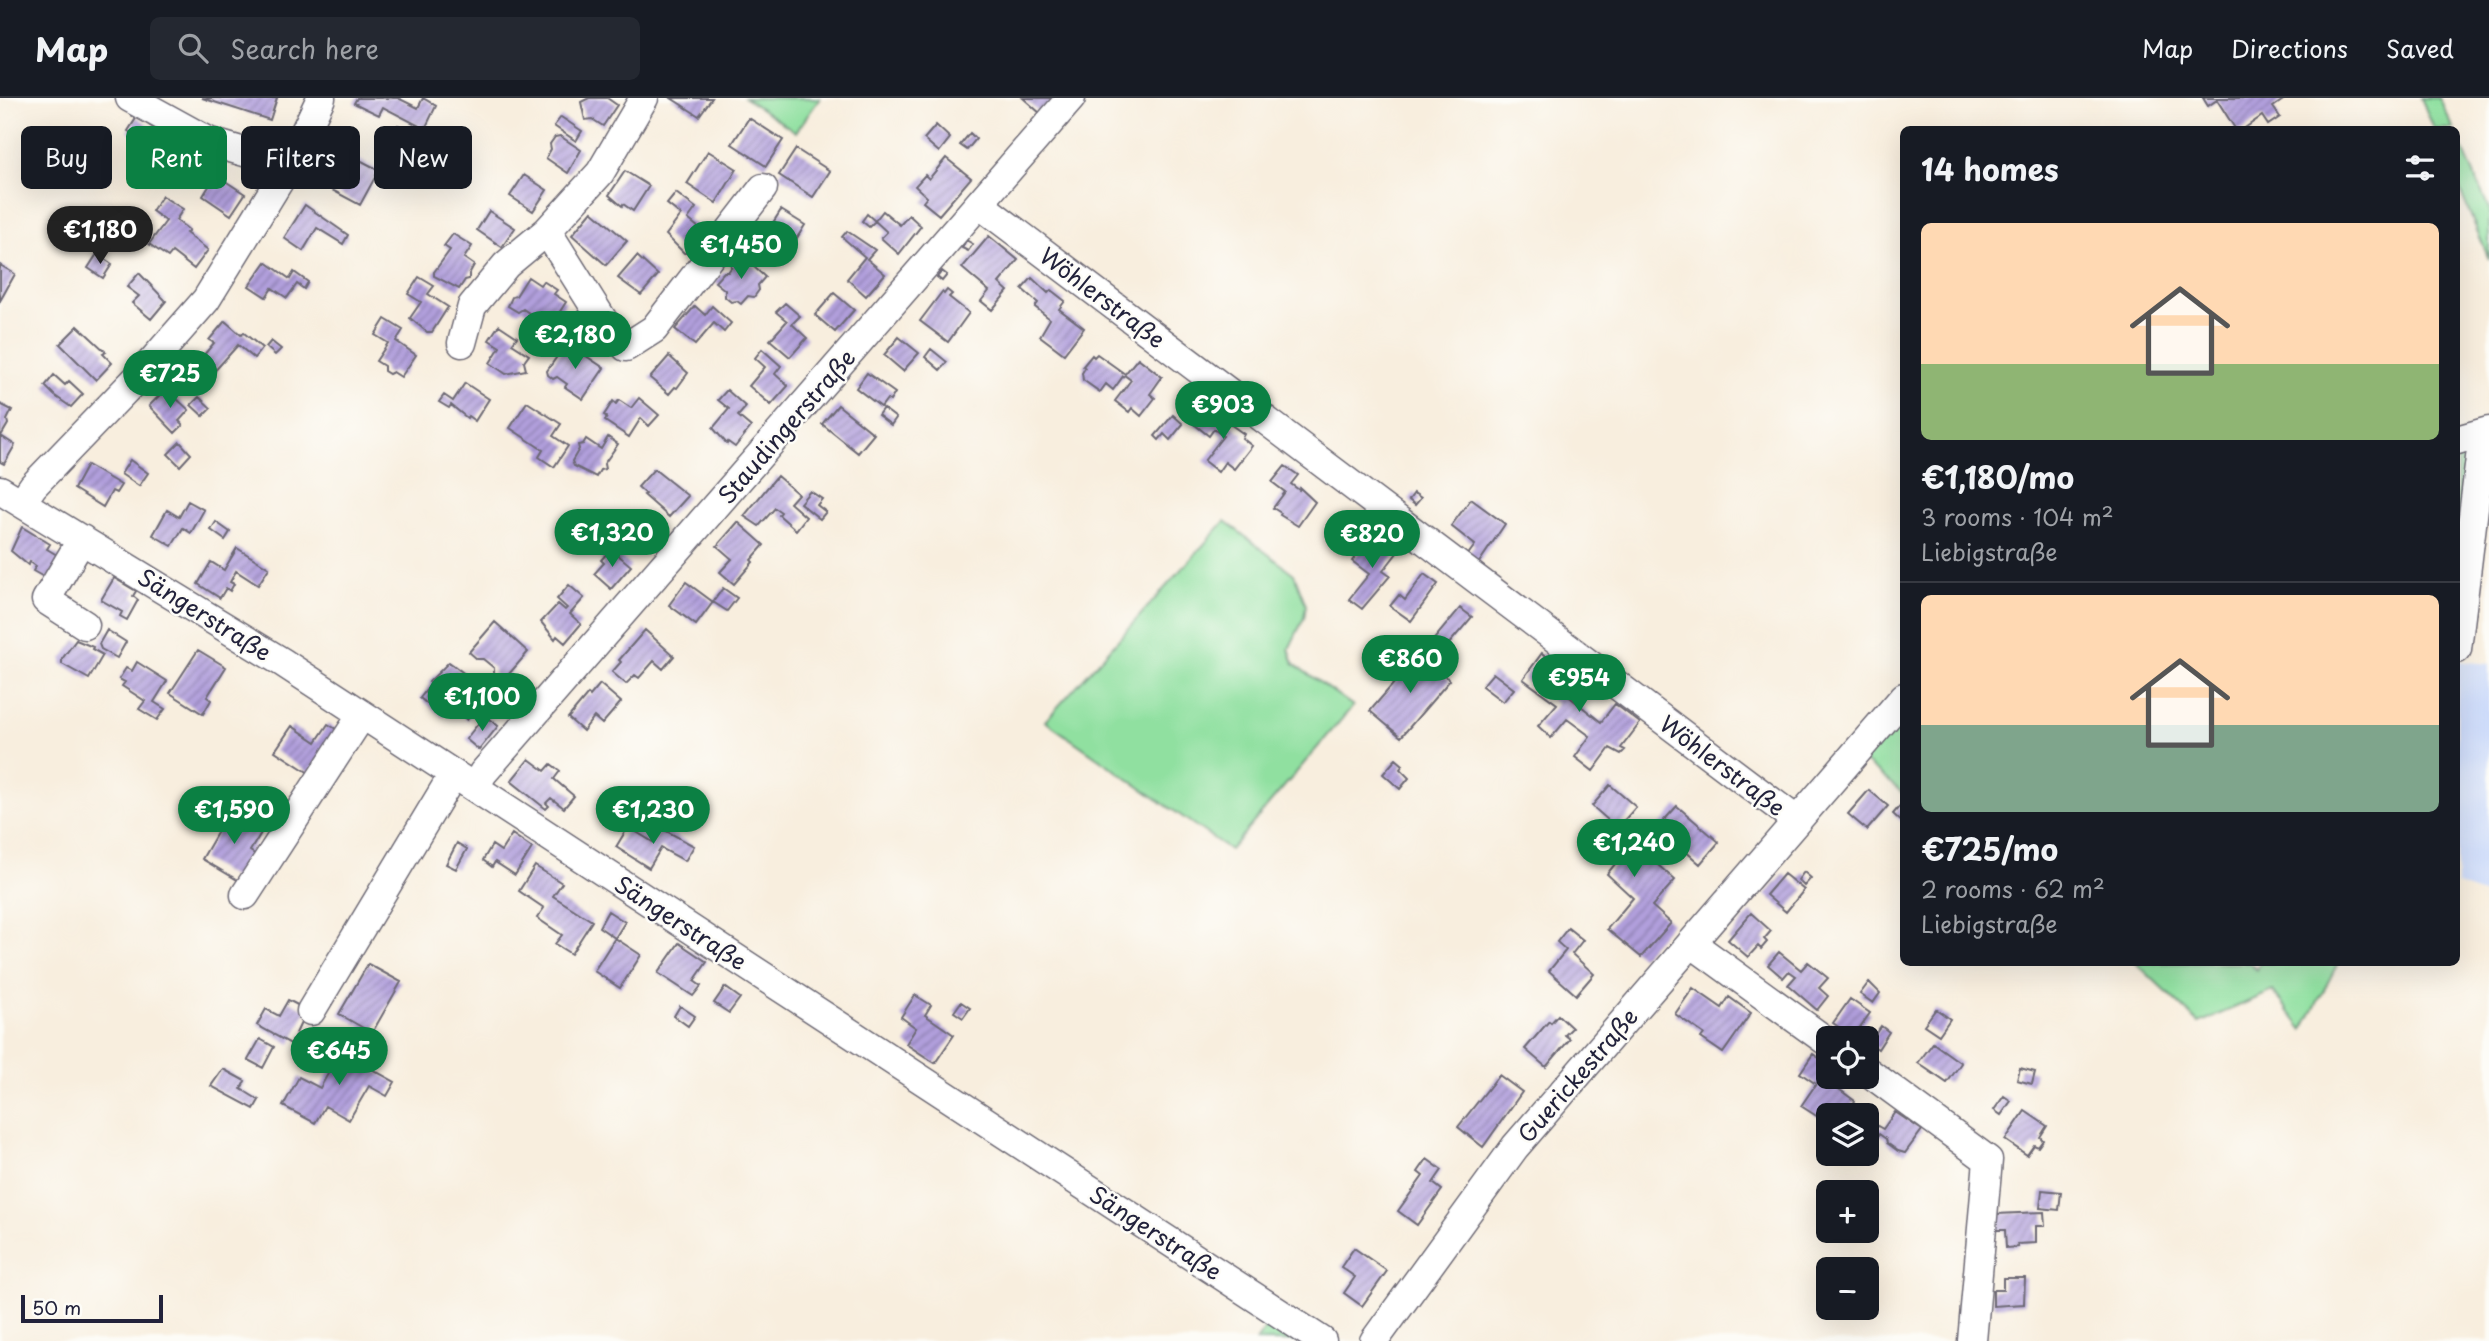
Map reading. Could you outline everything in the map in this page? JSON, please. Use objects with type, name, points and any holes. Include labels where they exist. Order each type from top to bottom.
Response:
[{"type":"street","points":[[130,98],[210,142],[241,151]]},
{"type":"street","points":[[308,126],[321,98]]},
{"type":"street","points":[[462,343],[472,306],[506,265],[547,232],[600,173],[644,98]]},
{"type":"street","name":"Staudingerstraße","points":[[311,1011],[464,781],[483,773],[1071,98]]},
{"type":"street","points":[[547,232],[606,325],[626,347],[654,329],[763,188]]},
{"type":"street","points":[[11,496],[33,486],[141,374],[206,300],[274,189]]},
{"type":"street","name":"Wöhlerstraße","points":[[979,204],[1796,820]]},
{"type":"street","points":[[2460,615],[2476,434]]},
{"type":"street","name":"Sängerstraße","points":[[11,496],[163,587],[362,715],[1322,1341]]},
{"type":"street","points":[[82,539],[46,600],[85,625]]},
{"type":"street","name":"Guerickestraße","points":[[1374,1341],[1515,1147],[1900,702]]},
{"type":"street","points":[[245,895],[362,715]]},
{"type":"street","points":[[1691,943],[1816,1034]]},
{"type":"street","points":[[1879,1080],[1988,1160],[1972,1341]]},
{"type":"shaded area","points":[[2460,661],[2489,664],[2489,896],[2460,886]]},
{"type":"green space","points":[[745,98],[820,98],[796,132]]},
{"type":"green space","points":[[2421,98],[2439,98],[2453,126],[2433,126]]},
{"type":"green space","points":[[2460,142],[2489,209],[2489,259],[2460,190]]},
{"type":"green space","points":[[2469,445],[2460,566],[2460,447]]},
{"type":"green space","points":[[1225,521],[1294,574],[1306,605],[1304,618],[1289,649],[1294,664],[1353,706],[1230,850],[1045,721]]},
{"type":"green space","points":[[1900,715],[1900,791],[1861,759]]},
{"type":"green space","points":[[2139,966],[2252,966],[2257,970],[2259,966],[2336,966],[2303,1030],[2273,991],[2199,1023]]},
{"type":"green space","points":[[1273,1317],[1307,1341],[1256,1341]]},
{"type":"building","points":[[202,98],[277,98],[270,120]]},
{"type":"building","points":[[357,98],[398,98],[418,108],[423,98],[436,106],[426,126],[419,126],[383,107],[379,115],[354,103]]},
{"type":"building","points":[[589,98],[607,98],[617,105],[603,126],[592,119],[585,120],[581,102]]},
{"type":"building","points":[[671,98],[712,98],[699,116]]},
{"type":"building","points":[[1023,98],[1055,98],[1041,114]]},
{"type":"building","points":[[2203,98],[2286,98],[2273,107],[2280,117],[2268,125],[2262,116],[2248,126],[2233,126],[2217,100],[2208,106]]},
{"type":"building","points":[[137,117],[150,126],[131,126]]},
{"type":"building","points":[[561,117],[582,131],[576,141],[554,126]]},
{"type":"building","points":[[749,118],[783,140],[766,166],[732,144]]},
{"type":"building","points":[[936,125],[950,138],[939,152],[924,139]]},
{"type":"building","points":[[970,133],[976,139],[967,150],[960,145]]},
{"type":"building","points":[[560,136],[581,150],[568,173],[546,158],[551,149],[550,144],[555,137]]},
{"type":"building","points":[[796,149],[830,171],[813,197],[779,175]]},
{"type":"building","points":[[708,151],[737,169],[716,203],[687,184]]},
{"type":"building","points":[[946,158],[971,178],[939,215],[923,202],[927,197],[915,186],[925,175],[929,179]]},
{"type":"building","points":[[360,160],[374,167],[374,179],[360,205],[330,189],[360,189]]},
{"type":"building","points":[[625,171],[649,186],[633,211],[609,195]]},
{"type":"building","points":[[524,175],[547,190],[533,211],[510,196]]},
{"type":"building","points":[[227,182],[245,194],[231,215],[203,196],[207,189],[227,189]]},
{"type":"building","points":[[676,193],[696,208],[688,219],[704,232],[688,253],[684,253],[666,235],[681,215],[667,204]]},
{"type":"building","points":[[162,196],[183,209],[176,220],[189,230],[186,233],[208,250],[194,269],[172,252],[168,257],[149,244],[166,221],[152,211]]},
{"type":"building","points":[[305,205],[348,235],[343,244],[317,228],[303,251],[284,238]]},
{"type":"building","points":[[781,210],[805,225],[788,252],[764,237]]},
{"type":"building","points":[[489,211],[515,228],[502,247],[477,230]]},
{"type":"building","points":[[592,211],[627,241],[606,265],[572,235]]},
{"type":"building","points":[[883,211],[900,225],[909,215],[921,226],[899,254],[881,238],[887,232],[875,221]]},
{"type":"building","points":[[867,214],[875,221],[869,227],[862,221]]},
{"type":"building","points":[[847,231],[875,250],[867,259],[885,274],[866,296],[847,279],[865,257],[842,237]]},
{"type":"building","points":[[453,234],[472,246],[464,258],[474,265],[469,279],[465,280],[459,289],[434,276],[450,250],[444,246]]},
{"type":"building","points":[[989,236],[1018,260],[999,283],[1008,291],[992,310],[981,301],[989,291],[962,268]]},
{"type":"building","points":[[966,240],[973,244],[968,251],[962,248]]},
{"type":"building","points":[[97,254],[112,264],[103,278],[88,268]]},
{"type":"building","points":[[740,254],[765,277],[758,285],[759,290],[754,297],[748,296],[741,304],[737,301],[731,302],[725,297],[725,290],[715,282],[724,272],[728,272]]},
{"type":"building","points":[[637,256],[658,275],[641,295],[618,278]]},
{"type":"building","points":[[266,262],[290,279],[294,272],[308,282],[304,289],[297,284],[287,298],[272,288],[266,297],[249,286]]},
{"type":"building","points":[[0,265],[15,274],[0,301]]},
{"type":"building","points":[[942,271],[947,275],[942,281],[937,277]]},
{"type":"building","points":[[139,273],[166,301],[151,319],[132,303],[139,296],[127,287]]},
{"type":"building","points":[[419,277],[434,286],[428,294],[448,307],[432,332],[427,332],[410,318],[421,302],[408,294]]},
{"type":"building","points":[[528,277],[540,285],[543,281],[557,290],[554,294],[566,302],[551,331],[538,326],[539,320],[523,309],[518,312],[508,306]]},
{"type":"building","points":[[1032,278],[1048,293],[1051,290],[1065,301],[1059,309],[1084,328],[1064,354],[1040,336],[1050,319],[1035,307],[1038,303],[1022,289]]},
{"type":"building","points":[[947,290],[952,294],[949,297],[969,313],[948,342],[920,321],[942,292],[944,294]]},
{"type":"building","points":[[834,293],[854,310],[835,332],[815,315]]},
{"type":"building","points":[[785,303],[800,316],[792,324],[807,338],[790,357],[770,340],[787,321],[776,312]]},
{"type":"building","points":[[695,306],[705,315],[712,306],[731,323],[724,332],[714,323],[695,345],[675,329]]},
{"type":"building","points":[[385,319],[403,330],[396,341],[416,355],[401,377],[384,371],[384,366],[376,361],[388,343],[375,335]]},
{"type":"building","points":[[563,319],[569,322],[564,329],[559,325]]},
{"type":"building","points":[[225,321],[262,348],[254,358],[238,345],[211,375],[197,363],[214,343],[209,340]]},
{"type":"building","points":[[499,325],[517,337],[512,344],[529,355],[524,362],[526,370],[506,374],[490,363],[500,347],[489,340]]},
{"type":"building","points":[[78,326],[106,352],[103,354],[112,363],[96,380],[60,344]]},
{"type":"building","points":[[899,337],[919,353],[903,371],[884,355]]},
{"type":"building","points":[[271,341],[281,349],[275,355],[266,347]]},
{"type":"building","points":[[565,345],[604,368],[583,399],[565,387],[567,384],[557,377],[553,379],[548,375],[547,371]]},
{"type":"building","points":[[762,349],[781,366],[775,374],[788,386],[771,405],[749,386],[765,367],[755,358]]},
{"type":"building","points":[[931,349],[947,362],[940,370],[925,357]]},
{"type":"building","points":[[1097,354],[1125,374],[1138,358],[1162,377],[1150,394],[1155,398],[1141,416],[1132,408],[1129,412],[1115,401],[1131,380],[1124,375],[1113,390],[1106,384],[1100,392],[1083,380],[1083,366],[1092,355],[1094,357]]},
{"type":"building","points":[[669,356],[688,373],[669,394],[650,378]]},
{"type":"building","points":[[867,373],[895,393],[890,401],[887,399],[881,407],[856,388]]},
{"type":"building","points":[[54,375],[65,385],[69,381],[83,394],[71,407],[45,386]]},
{"type":"building","points":[[465,383],[489,399],[475,421],[451,405],[449,408],[439,402],[444,395],[453,401]]},
{"type":"building","points":[[166,389],[189,410],[179,421],[183,425],[175,433],[149,406]]},
{"type":"building","points":[[727,390],[746,407],[738,416],[751,427],[735,447],[728,442],[727,444],[713,428],[729,409],[718,400]]},
{"type":"building","points":[[199,397],[211,408],[203,416],[191,405]]},
{"type":"building","points":[[639,398],[659,415],[649,426],[641,418],[629,437],[605,421],[607,417],[604,415],[613,401],[616,404],[619,400],[631,408]]},
{"type":"building","points":[[527,402],[561,424],[553,436],[568,446],[554,467],[539,457],[543,450],[510,428]]},
{"type":"building","points":[[0,404],[12,410],[1,436],[15,445],[4,464],[0,462]]},
{"type":"building","points":[[838,405],[874,434],[858,453],[822,424]]},
{"type":"building","points":[[883,408],[896,418],[891,425],[878,415]]},
{"type":"building","points":[[1207,408],[1244,434],[1242,438],[1252,446],[1234,469],[1225,462],[1218,472],[1204,461],[1223,436],[1214,429],[1209,436],[1194,424]]},
{"type":"building","points":[[1173,415],[1183,424],[1170,440],[1164,434],[1159,440],[1155,436]]},
{"type":"building","points":[[608,437],[618,444],[604,464],[605,469],[600,470],[596,477],[574,466],[572,461],[579,449],[578,445],[583,444],[586,439],[601,449]]},
{"type":"building","points":[[180,442],[191,454],[180,466],[168,454]]},
{"type":"building","points":[[130,460],[148,473],[139,486],[121,474]]},
{"type":"building","points":[[87,465],[121,485],[116,493],[112,491],[103,507],[74,489]]},
{"type":"building","points":[[1285,466],[1298,475],[1291,484],[1299,490],[1300,488],[1315,502],[1298,526],[1273,508],[1285,492],[1272,482]]},
{"type":"building","points":[[654,469],[688,496],[669,517],[638,487]]},
{"type":"building","points":[[777,476],[798,494],[790,503],[806,517],[796,530],[775,508],[759,526],[744,516]]},
{"type":"building","points":[[810,491],[822,499],[817,505],[826,512],[820,519],[800,503]]},
{"type":"building","points":[[1414,493],[1421,498],[1415,505],[1409,500]]},
{"type":"building","points":[[1471,499],[1505,524],[1478,564],[1467,556],[1475,545],[1451,526]]},
{"type":"building","points":[[188,501],[204,510],[191,533],[183,528],[172,546],[153,535],[167,510],[179,517]]},
{"type":"building","points":[[216,522],[230,532],[225,540],[211,530]]},
{"type":"building","points":[[738,522],[764,545],[734,584],[720,572],[732,559],[717,546]]},
{"type":"building","points":[[22,527],[50,544],[47,549],[62,558],[49,580],[33,571],[36,566],[30,562],[28,565],[11,551]]},
{"type":"building","points":[[1372,535],[1397,553],[1383,571],[1390,576],[1362,609],[1349,599],[1369,574],[1352,561]]},
{"type":"building","points":[[237,548],[269,568],[258,585],[236,571],[230,582],[234,584],[230,591],[226,588],[220,598],[198,584],[211,562],[224,570]]},
{"type":"building","points":[[611,549],[631,566],[611,589],[594,574]]},
{"type":"building","points":[[1424,574],[1438,584],[1411,621],[1390,606],[1399,595],[1405,600]]},
{"type":"building","points":[[114,578],[136,591],[133,596],[138,600],[127,620],[120,616],[122,612],[101,600]]},
{"type":"building","points":[[686,582],[713,602],[696,625],[669,605]]},
{"type":"building","points":[[569,585],[584,598],[570,614],[581,624],[565,643],[557,636],[555,639],[541,622],[558,604],[565,610],[567,608],[557,599]]},
{"type":"building","points":[[723,588],[737,598],[727,611],[713,602]]},
{"type":"building","points":[[1460,608],[1472,617],[1441,653],[1430,644]]},
{"type":"building","points":[[495,622],[528,652],[503,681],[494,674],[494,668],[469,652]]},
{"type":"building","points":[[107,630],[126,642],[117,658],[101,649],[99,644]]},
{"type":"building","points":[[645,630],[674,656],[663,669],[654,661],[639,678],[635,675],[626,684],[612,672]]},
{"type":"building","points":[[76,640],[93,647],[92,649],[103,655],[89,679],[62,664],[62,659]]},
{"type":"building","points":[[198,650],[226,667],[207,697],[211,700],[203,714],[170,693]]},
{"type":"building","points":[[1542,653],[1574,679],[1564,692],[1601,722],[1615,704],[1640,723],[1621,748],[1625,750],[1621,754],[1610,748],[1593,771],[1575,757],[1590,736],[1567,719],[1551,738],[1538,726],[1557,704],[1523,679]]},
{"type":"building","points":[[1419,654],[1450,680],[1401,737],[1370,711]]},
{"type":"building","points":[[137,662],[167,681],[154,702],[165,709],[157,720],[139,709],[145,701],[122,686],[125,682],[119,679],[126,668],[132,671]]},
{"type":"building","points":[[449,662],[466,675],[463,679],[486,697],[467,720],[452,707],[443,717],[420,698],[431,684],[429,682]]},
{"type":"building","points":[[1493,673],[1514,689],[1503,702],[1482,686]]},
{"type":"building","points":[[600,684],[621,702],[602,724],[594,717],[583,731],[568,718]]},
{"type":"building","points":[[485,715],[498,726],[479,750],[466,739]]},
{"type":"building","points":[[328,724],[342,733],[309,773],[275,751],[292,726],[316,742]]},
{"type":"building","points":[[529,759],[545,771],[551,764],[560,771],[554,779],[574,796],[564,808],[551,798],[546,803],[549,806],[546,809],[511,781]]},
{"type":"building","points":[[1396,759],[1403,765],[1400,769],[1409,778],[1400,789],[1383,774]]},
{"type":"building","points":[[1610,785],[1636,807],[1621,824],[1637,838],[1633,843],[1675,880],[1652,906],[1671,923],[1641,957],[1607,929],[1633,898],[1607,874],[1624,853],[1607,839],[1617,828],[1592,806]]},
{"type":"building","points":[[1869,790],[1888,806],[1867,830],[1848,814]]},
{"type":"building","points":[[1677,806],[1719,842],[1700,864],[1658,827]]},
{"type":"building","points":[[1900,806],[1900,820],[1893,814]]},
{"type":"building","points":[[231,809],[264,828],[250,851],[256,855],[241,882],[202,859]]},
{"type":"building","points":[[628,827],[653,842],[661,828],[694,846],[685,861],[661,848],[649,868],[616,847]]},
{"type":"building","points":[[512,834],[532,848],[515,875],[495,862],[492,867],[483,860],[492,845],[501,851]]},
{"type":"building","points":[[457,843],[467,849],[456,869],[446,864]]},
{"type":"building","points":[[535,866],[562,883],[553,896],[592,921],[571,954],[555,944],[562,935],[537,918],[544,908],[519,891]]},
{"type":"building","points":[[1804,872],[1811,878],[1804,886],[1798,880]]},
{"type":"building","points":[[1784,874],[1804,890],[1786,912],[1766,895]]},
{"type":"building","points":[[608,911],[625,922],[615,938],[599,927]]},
{"type":"building","points":[[1751,913],[1771,931],[1764,939],[1767,942],[1761,949],[1758,946],[1748,957],[1728,940]]},
{"type":"building","points":[[1568,928],[1583,940],[1572,954],[1594,974],[1576,995],[1549,971],[1566,950],[1557,942]]},
{"type":"building","points":[[615,938],[641,955],[620,988],[594,971]]},
{"type":"building","points":[[679,943],[707,962],[694,981],[701,986],[693,996],[658,973]]},
{"type":"building","points":[[1779,952],[1801,970],[1808,962],[1828,978],[1819,988],[1828,996],[1817,1010],[1788,985],[1796,976],[1789,971],[1783,978],[1768,965]]},
{"type":"building","points":[[368,964],[401,982],[372,1033],[339,1014]]},
{"type":"building","points":[[1869,982],[1880,993],[1873,1003],[1860,994]]},
{"type":"building","points":[[725,987],[740,998],[729,1013],[714,1003]]},
{"type":"building","points":[[1693,988],[1722,1008],[1729,997],[1751,1013],[1723,1053],[1701,1038],[1704,1034],[1675,1014]]},
{"type":"building","points":[[915,995],[931,1005],[925,1015],[954,1035],[935,1063],[906,1044],[916,1028],[901,1017]]},
{"type":"building","points":[[1850,999],[1870,1013],[1861,1026],[1837,1026],[1833,1023]]},
{"type":"building","points":[[288,1000],[307,1010],[291,1044],[257,1025],[266,1009],[279,1016]]},
{"type":"building","points":[[961,1002],[970,1008],[963,1018],[954,1012]]},
{"type":"building","points":[[680,1006],[695,1016],[688,1026],[674,1016]]},
{"type":"building","points":[[1936,1009],[1950,1019],[1939,1035],[1924,1025]]},
{"type":"building","points":[[1558,1015],[1572,1028],[1565,1035],[1570,1039],[1546,1067],[1525,1049],[1549,1021],[1551,1023]]},
{"type":"building","points":[[1881,1026],[1889,1032],[1879,1047]]},
{"type":"building","points":[[260,1039],[274,1047],[263,1068],[248,1060]]},
{"type":"building","points":[[346,1042],[373,1057],[368,1067],[395,1082],[387,1096],[369,1086],[349,1120],[325,1106],[315,1123],[283,1106],[299,1077],[320,1088]]},
{"type":"building","points":[[1933,1043],[1961,1063],[1947,1083],[1918,1063]]},
{"type":"building","points":[[1813,1054],[1816,1056],[1816,1084],[1800,1073]]},
{"type":"building","points":[[2020,1068],[2035,1072],[2032,1084],[2017,1080]]},
{"type":"building","points":[[223,1069],[245,1081],[241,1089],[259,1100],[254,1109],[211,1086]]},
{"type":"building","points":[[1499,1075],[1522,1092],[1483,1147],[1458,1127]]},
{"type":"building","points":[[1816,1084],[1816,1089],[1839,1089],[1855,1101],[1816,1103],[1816,1116],[1801,1106]]},
{"type":"building","points":[[2004,1096],[2011,1101],[2001,1115],[1994,1110]]},
{"type":"building","points":[[2025,1111],[2047,1126],[2040,1137],[2043,1140],[2038,1147],[2034,1145],[2027,1155],[2005,1140]]},
{"type":"building","points":[[1895,1112],[1922,1130],[1905,1153],[1887,1143],[1879,1134],[1879,1127],[1883,1129]]},
{"type":"building","points":[[1427,1159],[1442,1170],[1433,1183],[1442,1190],[1417,1225],[1398,1211],[1423,1176],[1418,1172]]},
{"type":"building","points":[[2042,1190],[2061,1192],[2059,1210],[2040,1208]]},
{"type":"building","points":[[2044,1212],[2045,1226],[2036,1226],[2036,1243],[2017,1244],[2018,1247],[2006,1248],[2005,1230],[1996,1230],[1996,1214]]},
{"type":"building","points":[[1354,1248],[1387,1271],[1362,1306],[1344,1293],[1355,1277],[1341,1267]]},
{"type":"building","points":[[2003,1278],[2025,1278],[2024,1304],[1993,1306],[1993,1290],[2003,1290]]}]
